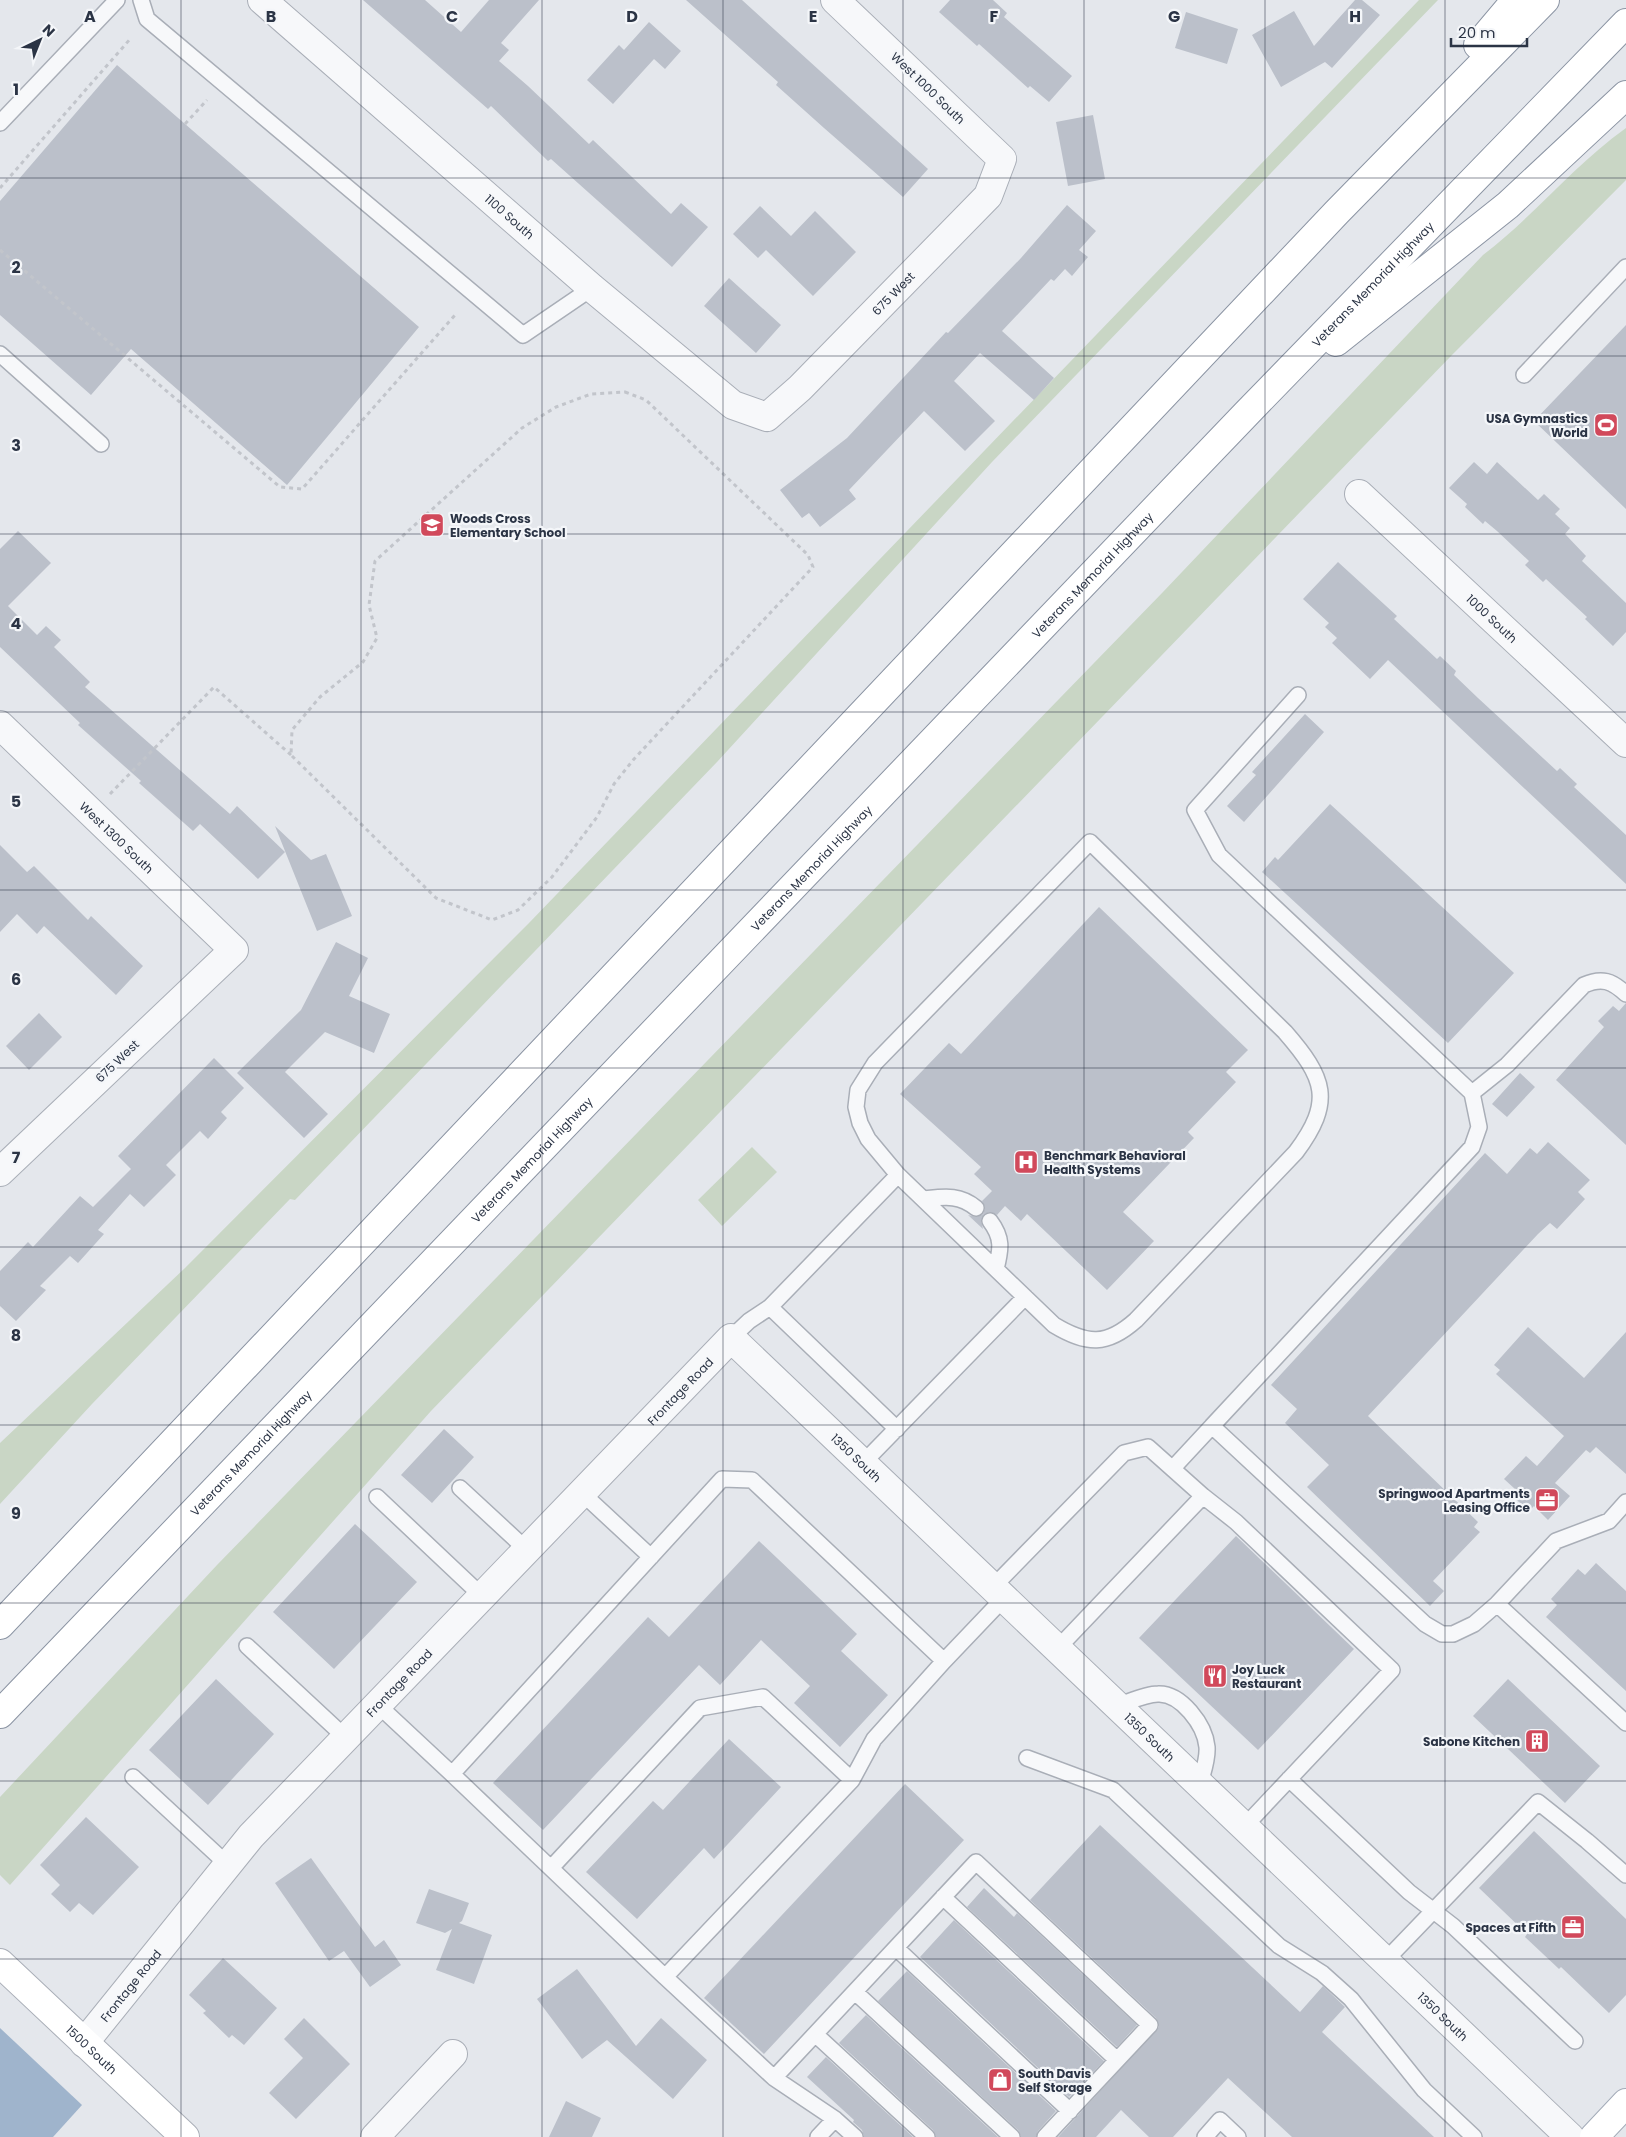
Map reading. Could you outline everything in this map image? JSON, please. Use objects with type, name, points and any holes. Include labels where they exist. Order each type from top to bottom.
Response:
[{"type":"main road","points":[[1337,212],[1516,0]]},
{"type":"main road","points":[[0,1625],[1337,212],[1545,0]]},
{"type":"main road","name":"Veterans Memorial Highway","points":[[0,1714],[1247,412],[1626,23]]},
{"type":"main road","points":[[1247,412],[1508,205],[1626,95]]},
{"type":"main road","name":"1500 South","points":[[0,1963],[185,2137]]},
{"type":"main road","points":[[1594,2137],[1626,2103]]},
{"type":"street","name":"1100 South","points":[[262,0],[592,288],[733,405],[767,417]]},
{"type":"street","name":"West 1000 South","points":[[852,6],[1002,159]]},
{"type":"street","name":"675 West","points":[[767,417],[800,388],[988,196],[1002,159]]},
{"type":"street","name":"1000 South","points":[[1359,494],[1626,743]]},
{"type":"street","name":"West 1300 South","points":[[0,725],[234,950]]},
{"type":"street","name":"675 West","points":[[0,1172],[234,950]]},
{"type":"street","name":"1350 South","points":[[731,1338],[1570,2137]]},
{"type":"street","name":"Frontage Road","points":[[84,2043],[251,1836],[731,1338]]},
{"type":"street","points":[[375,2137],[452,2054]]},
{"type":"lane","points":[[0,123],[117,0]]},
{"type":"lane","points":[[140,0],[147,19],[523,336],[592,288]]},
{"type":"lane","points":[[1524,375],[1626,267]]},
{"type":"lane","points":[[0,354],[101,444]]},
{"type":"lane","points":[[1173,1468],[1472,1147],[1480,1126],[1472,1093],[1219,856],[1196,810],[1298,695]]},
{"type":"lane","points":[[1090,842],[1285,1032],[1302,1052],[1316,1075],[1321,1092],[1319,1114],[1311,1132],[1296,1152],[1122,1332],[1105,1340],[1087,1340],[1071,1335],[1054,1325],[923,1199],[898,1175],[868,1139],[860,1123],[856,1107],[858,1090],[875,1063],[1090,842]]},
{"type":"lane","points":[[1472,1093],[1508,1065],[1584,985],[1600,979],[1608,981],[1626,994]]},
{"type":"lane","points":[[731,1338],[749,1321],[770,1307],[898,1175]]},
{"type":"lane","points":[[923,1199],[951,1196],[967,1201],[976,1208]]},
{"type":"lane","points":[[990,1221],[1001,1238],[1001,1248],[996,1269]]},
{"type":"lane","points":[[863,1464],[1025,1297]]},
{"type":"lane","points":[[770,1307],[897,1429]]},
{"type":"lane","points":[[1212,1426],[1433,1630],[1453,1634],[1463,1630],[1497,1604],[1556,1541],[1609,1521],[1626,1502]]},
{"type":"lane","points":[[665,1977],[852,1780],[874,1739],[944,1661],[999,1593],[1124,1453],[1148,1447],[1202,1496],[1236,1522],[1392,1670],[1244,1827]]},
{"type":"lane","points":[[452,1774],[722,1479],[752,1480],[944,1661]]},
{"type":"lane","points":[[460,1488],[527,1550]]},
{"type":"lane","points":[[582,1493],[651,1557]]},
{"type":"lane","points":[[1057,1649],[1202,1496]]},
{"type":"lane","points":[[377,1497],[482,1596]]},
{"type":"lane","points":[[1497,1604],[1626,1723]]},
{"type":"lane","points":[[247,1646],[346,1738]]},
{"type":"lane","points":[[1117,1706],[1161,1694],[1172,1697],[1189,1712],[1201,1727],[1207,1744],[1207,1756],[1200,1784]]},
{"type":"lane","points":[[551,1868],[700,1708],[763,1697],[852,1780]]},
{"type":"lane","points":[[378,1705],[774,2078],[835,2119],[855,2137]]},
{"type":"lane","points":[[1027,1758],[1112,1790],[1279,1946],[1322,1973],[1351,1999],[1424,2090],[1474,2137]]},
{"type":"lane","points":[[133,1777],[228,1865]]},
{"type":"lane","points":[[1289,1779],[1410,1892],[1454,1926],[1575,2041]]},
{"type":"lane","points":[[1385,1961],[1538,1802],[1587,1840],[1626,1875]]},
{"type":"lane","points":[[774,2078],[976,1862],[1150,2025],[1045,2137]]},
{"type":"lane","points":[[943,1898],[1117,2060]]},
{"type":"lane","points":[[896,1948],[1070,2111]]},
{"type":"lane","points":[[855,1992],[1012,2137]]},
{"type":"lane","points":[[815,2034],[927,2137]]},
{"type":"lane","points":[[818,2137],[835,2119]]},
{"type":"lane","points":[[1205,2137],[1220,2120],[1238,2137]]},
{"type":"path","points":[[0,188],[131,38]]},
{"type":"path","points":[[185,124],[207,100]]},
{"type":"path","points":[[0,250],[280,488],[302,489],[456,315]]},
{"type":"path","points":[[104,800],[214,687],[291,755],[436,898],[492,920],[518,910],[552,877],[597,817],[614,784],[634,758],[813,567],[808,555],[646,400],[625,392],[591,394],[556,407],[522,428],[375,560],[369,605],[377,638],[363,662],[320,697],[292,730],[291,755]]},
{"type":"green space","points":[[1419,0],[1438,0],[992,462],[717,762],[295,1200],[290,1199],[92,1404],[0,1504],[0,1443],[185,1268],[529,923]]},
{"type":"green space","points":[[1626,128],[1626,180],[1451,356],[431,1411],[10,1885],[0,1875],[0,1797],[217,1565],[1163,592],[1483,255],[1520,224],[1607,142]]},
{"type":"green space","points":[[752,1147],[777,1172],[722,1226],[698,1200]]},
{"type":"water","points":[[0,2028],[82,2105],[53,2137],[0,2137]]},
{"type":"building","points":[[363,0],[425,0],[461,32],[489,0],[539,0],[501,43],[509,50],[499,61],[589,144],[593,140],[671,214],[681,203],[708,227],[672,267],[551,159],[548,161],[491,106],[488,109]]},
{"type":"building","points":[[686,0],[742,0],[928,169],[903,197],[776,85],[778,82]]},
{"type":"building","points":[[950,0],[993,0],[1007,13],[1004,17],[1072,76],[1049,102],[1030,86],[1028,88],[979,44],[977,46],[939,12]]},
{"type":"building","points":[[1355,0],[1362,0],[1380,15],[1332,68],[1325,62],[1281,87],[1252,35],[1294,11],[1314,46]]},
{"type":"building","points":[[1186,12],[1238,29],[1227,64],[1175,48]]},
{"type":"building","points":[[649,22],[681,51],[665,69],[654,59],[613,104],[587,80],[619,45],[624,50]]},
{"type":"building","points":[[117,65],[419,327],[287,485],[131,349],[91,395],[0,315],[0,201]]},
{"type":"building","points":[[1093,115],[1105,179],[1068,186],[1056,122]]},
{"type":"building","points":[[1067,205],[1096,231],[1079,250],[1088,257],[1072,276],[1065,269],[1054,281],[1051,279],[1002,331],[1054,378],[1034,400],[980,353],[954,381],[995,421],[965,451],[924,411],[849,490],[856,499],[820,527],[809,513],[802,518],[780,490],[847,438],[946,332],[948,333],[1021,258]]},
{"type":"building","points":[[760,206],[791,236],[815,211],[856,252],[813,296],[766,250],[758,258],[733,234]]},
{"type":"building","points":[[729,278],[781,325],[756,353],[704,306]]},
{"type":"building","points":[[1626,325],[1626,509],[1534,421]]},
{"type":"building","points":[[1474,462],[1487,474],[1497,462],[1538,500],[1544,494],[1560,509],[1555,514],[1570,528],[1565,534],[1586,556],[1582,561],[1626,603],[1626,632],[1613,646],[1585,619],[1587,617],[1546,579],[1543,582],[1525,565],[1529,561],[1485,521],[1483,524],[1465,507],[1467,504],[1449,488]]},
{"type":"building","points":[[18,531],[51,563],[8,606],[37,635],[46,626],[61,640],[54,647],[90,682],[85,687],[230,814],[237,806],[285,852],[258,879],[200,824],[193,831],[139,783],[141,781],[78,725],[80,723],[0,647],[0,549]]},
{"type":"building","points":[[1338,562],[1397,616],[1394,619],[1437,659],[1440,656],[1456,671],[1454,675],[1478,698],[1557,771],[1560,768],[1577,784],[1574,787],[1626,835],[1626,884],[1388,660],[1370,679],[1332,643],[1337,638],[1325,627],[1329,623],[1303,599]]},
{"type":"building","points":[[1305,714],[1324,732],[1244,822],[1227,806],[1256,775],[1252,772]]},
{"type":"building","points":[[1330,804],[1514,973],[1448,1043],[1262,872],[1275,857],[1278,860]]},
{"type":"building","points":[[275,826],[311,860],[326,854],[352,916],[317,931]]},
{"type":"building","points":[[0,845],[27,872],[34,866],[88,920],[91,916],[143,966],[116,995],[44,926],[37,934],[17,914],[0,932]]},
{"type":"building","points":[[1099,907],[1248,1050],[1226,1072],[1236,1082],[1188,1132],[1194,1138],[1123,1212],[1154,1241],[1107,1290],[1027,1214],[1021,1221],[1005,1206],[997,1215],[990,1212],[984,1214],[981,1221],[983,1229],[968,1215],[976,1217],[983,1214],[985,1208],[982,1201],[992,1191],[974,1174],[981,1167],[900,1094],[949,1043],[961,1054]]},
{"type":"building","points":[[336,942],[368,958],[349,996],[390,1014],[374,1053],[325,1032],[285,1072],[328,1114],[304,1138],[237,1073],[301,1010]]},
{"type":"building","points":[[1626,1003],[1626,1145],[1556,1080],[1604,1027],[1598,1021],[1613,1006],[1619,1011]]},
{"type":"building","points":[[39,1013],[62,1037],[29,1070],[6,1046]]},
{"type":"building","points":[[214,1058],[244,1088],[221,1112],[227,1118],[208,1139],[200,1131],[166,1165],[176,1175],[144,1207],[130,1194],[98,1230],[104,1234],[78,1263],[70,1256],[40,1286],[46,1290],[16,1321],[0,1306],[0,1271],[28,1242],[33,1247],[80,1196],[93,1207],[131,1169],[118,1156]]},
{"type":"building","points":[[1520,1073],[1535,1087],[1507,1117],[1492,1104]]},
{"type":"building","points":[[1548,1142],[1590,1180],[1578,1192],[1585,1199],[1557,1229],[1550,1223],[1538,1234],[1368,1416],[1478,1522],[1474,1527],[1480,1532],[1433,1581],[1444,1591],[1430,1606],[1307,1487],[1329,1465],[1285,1423],[1297,1409],[1271,1385],[1485,1153],[1507,1174],[1530,1148],[1537,1154]]},
{"type":"building","points":[[1528,1327],[1584,1378],[1626,1332],[1626,1474],[1596,1447],[1590,1453],[1586,1450],[1555,1483],[1570,1496],[1548,1520],[1534,1506],[1529,1511],[1510,1494],[1515,1489],[1504,1479],[1526,1456],[1537,1466],[1564,1436],[1496,1374],[1500,1370],[1494,1365]]},
{"type":"building","points":[[444,1429],[474,1457],[432,1503],[401,1475]]},
{"type":"building","points":[[355,1524],[417,1582],[334,1669],[273,1612]]},
{"type":"building","points":[[1236,1536],[1354,1649],[1258,1750],[1139,1638]]},
{"type":"building","points":[[759,1541],[857,1634],[841,1651],[888,1695],[840,1747],[794,1703],[810,1686],[761,1640],[720,1685],[699,1665],[543,1830],[493,1783],[648,1617],[669,1637]]},
{"type":"building","points":[[1596,1563],[1626,1591],[1626,1691],[1546,1617],[1557,1605],[1551,1599],[1578,1569],[1585,1575]]},
{"type":"building","points":[[216,1679],[274,1734],[208,1805],[149,1750]]},
{"type":"building","name":"Sabone Kitchen","points":[[1508,1679],[1600,1766],[1565,1803],[1473,1716]]},
{"type":"building","points":[[729,1739],[781,1787],[714,1859],[704,1848],[637,1919],[586,1872],[653,1801],[663,1810]]},
{"type":"building","points":[[905,1784],[964,1840],[764,2054],[704,1998]]},
{"type":"building","points":[[86,1817],[139,1867],[93,1915],[79,1903],[70,1912],[51,1894],[60,1885],[40,1865]]},
{"type":"building","points":[[1100,1825],[1300,2012],[1323,1986],[1345,2007],[1322,2032],[1434,2137],[1292,2137],[1228,2078],[1173,2137],[1149,2137],[1121,2110],[1096,2137],[1058,2137],[1159,2027],[1156,2018],[1030,1900]]},
{"type":"building","name":"Spaces at Fifth","points":[[1534,1831],[1626,1919],[1626,1995],[1609,2013],[1561,1967],[1559,1969],[1525,1937],[1527,1934],[1479,1888]]},
{"type":"building","points":[[311,1858],[375,1947],[384,1940],[401,1965],[370,1987],[344,1951],[329,1961],[275,1883]]},
{"type":"building","points":[[984,1888],[1014,1917],[1017,1913],[1137,2025],[1117,2047],[967,1907]]},
{"type":"building","points":[[429,1889],[469,1903],[462,1921],[459,1923],[492,1935],[474,1984],[436,1970],[452,1929],[445,1933],[416,1923]]},
{"type":"building","points":[[954,1920],[1104,2061],[1069,2097],[920,1957]]},
{"type":"building","points":[[223,1958],[277,2008],[244,2045],[232,2035],[229,2038],[203,2013],[206,2011],[189,1995]]},
{"type":"building","points":[[577,1969],[636,2046],[661,2018],[707,2060],[673,2099],[607,2040],[582,2059],[537,1999]]},
{"type":"building","points":[[907,1971],[1056,2111],[1038,2131],[1036,2137],[1021,2137],[1018,2130],[878,2001]]},
{"type":"building","points":[[866,2015],[998,2137],[936,2137],[933,2130],[839,2043]]},
{"type":"building","points":[[304,2018],[350,2064],[296,2119],[269,2093],[303,2058],[284,2039]]},
{"type":"building","points":[[826,2057],[913,2137],[864,2137],[862,2130],[853,2122],[854,2120],[807,2077]]},
{"type":"building","points":[[566,2101],[601,2118],[592,2137],[549,2137]]},
{"type":"place","name":"USA Gymnastics World","points":[[1606,425]]},
{"type":"place","name":"Woods Cross Elementary School","points":[[432,525]]},
{"type":"place","name":"Benchmark Behavioral Health Systems","points":[[1026,1162]]},
{"type":"place","name":"Springwood Apartments Leasing Office","points":[[1547,1500]]},
{"type":"place","name":"Joy Luck Restaurant","points":[[1215,1676]]},
{"type":"place","name":"Sabone Kitchen","points":[[1537,1741]]},
{"type":"place","name":"Spaces at Fifth","points":[[1573,1927]]},
{"type":"place","name":"South Davis Self Storage","points":[[1000,2080]]}]
